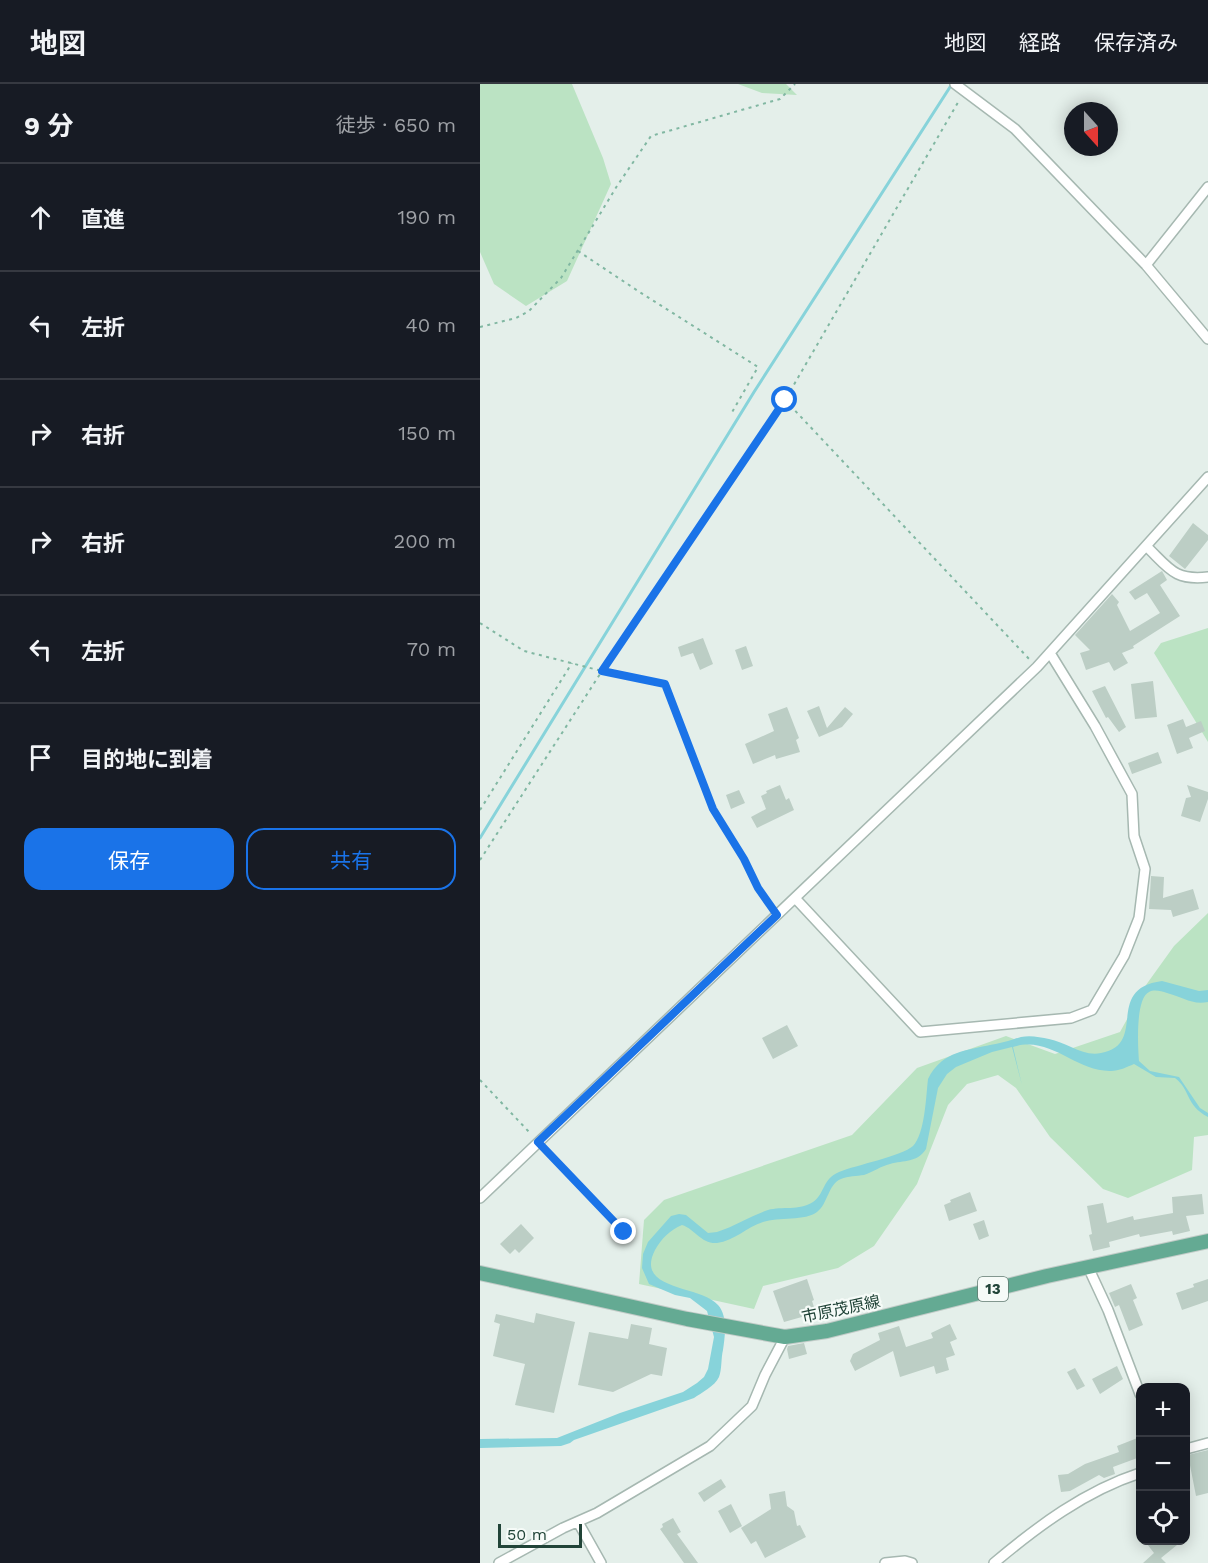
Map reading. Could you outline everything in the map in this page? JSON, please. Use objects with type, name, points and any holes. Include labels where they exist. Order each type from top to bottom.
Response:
[{"type":"main road","name":"市原茂原線","points":[[480,1272],[687,1319],[782,1336],[827,1331],[1088,1266],[1208,1241]]},
{"type":"street","points":[[955,84],[1015,129],[1146,265],[1208,339]]},
{"type":"street","points":[[1146,265],[1208,187]]},
{"type":"street","points":[[1196,202],[1208,201]]},
{"type":"street","points":[[480,1198],[1037,668],[1208,477]]},
{"type":"street","points":[[1146,546],[1182,578],[1208,577]]},
{"type":"street","points":[[795,898],[920,1032],[1071,1018],[1092,1010],[1124,956],[1139,918],[1145,870],[1134,836],[1132,794],[1095,726],[1050,653]]},
{"type":"street","points":[[1088,1266],[1108,1310],[1136,1384]]},
{"type":"street","points":[[499,1563],[597,1513],[710,1446],[752,1406],[782,1336]]},
{"type":"street","points":[[1190,1448],[1208,1443]]},
{"type":"street","points":[[994,1563],[1017,1543],[1090,1493],[1136,1475]]},
{"type":"street","points":[[578,1522],[601,1563]]},
{"type":"street","points":[[885,1563],[905,1561],[912,1563]]},
{"type":"path","points":[[480,327],[516,318],[529,311],[561,278],[617,186],[651,136],[780,99],[795,84]]},
{"type":"path","points":[[480,860],[602,671],[785,400],[964,91]]},
{"type":"path","points":[[578,251],[758,367],[731,414]]},
{"type":"path","points":[[785,400],[1037,668]]},
{"type":"path","points":[[480,623],[524,651],[665,684],[713,809],[744,859],[758,888],[777,915]]},
{"type":"path","points":[[480,810],[574,664]]},
{"type":"path","points":[[480,1080],[624,1232]]},
{"type":"green space","points":[[480,84],[572,84],[603,158],[611,184],[567,281],[526,306],[494,284],[480,252]]},
{"type":"green space","points":[[738,84],[786,84],[797,95],[762,93]]},
{"type":"green space","points":[[1208,628],[1208,742],[1154,653],[1161,643]]},
{"type":"green space","points":[[1208,913],[1208,1135],[1194,1137],[1192,1170],[1128,1198],[1103,1189],[1050,1137],[1016,1088],[998,1075],[967,1084],[948,1105],[917,1184],[874,1246],[838,1268],[763,1286],[754,1309],[639,1284],[644,1220],[664,1200],[852,1135],[917,1068],[1006,1036],[1055,1054],[1120,1032],[1146,985],[1174,946]]},
{"type":"water","points":[[1162,981],[1199,991],[1208,990],[1208,1002],[1192,1002],[1160,991],[1149,992],[1141,1004],[1139,1013],[1139,1061],[1150,1071],[1179,1077],[1200,1108],[1208,1113],[1208,1117],[1195,1108],[1184,1087],[1175,1078],[1156,1077],[1134,1064],[1114,1071],[1098,1070],[1051,1050],[1027,1045],[1013,1047],[1022,1085],[1012,1047],[992,1052],[956,1067],[947,1074],[938,1088],[926,1149],[919,1157],[887,1165],[864,1175],[841,1179],[833,1185],[821,1208],[812,1215],[763,1222],[729,1240],[717,1243],[702,1239],[682,1225],[660,1242],[651,1263],[654,1273],[661,1280],[710,1299],[718,1305],[725,1320],[721,1371],[711,1386],[694,1398],[561,1446],[480,1448],[480,1439],[557,1438],[620,1413],[683,1392],[704,1377],[708,1369],[714,1337],[707,1311],[690,1298],[675,1295],[649,1284],[642,1268],[643,1254],[648,1242],[671,1216],[686,1215],[708,1233],[724,1230],[768,1210],[808,1205],[817,1199],[826,1182],[833,1175],[899,1153],[913,1146],[920,1133],[926,1105],[928,1079],[942,1061],[965,1051],[1028,1036],[1055,1041],[1094,1054],[1115,1048],[1126,1028],[1129,1005],[1134,994],[1144,986]]},
{"type":"building","points":[[1193,523],[1208,535],[1208,540],[1185,569],[1169,556]]},
{"type":"building","points":[[1162,571],[1167,580],[1160,585],[1180,616],[1133,646],[1134,648],[1122,653],[1128,663],[1114,671],[1109,662],[1086,670],[1080,653],[1090,650],[1075,635],[1112,594],[1119,602],[1117,605],[1130,631],[1160,613],[1147,593],[1135,600],[1129,592]]},
{"type":"building","points":[[703,638],[713,664],[700,670],[693,653],[681,657],[678,647]]},
{"type":"building","points":[[746,646],[753,666],[742,670],[735,650]]},
{"type":"building","points":[[1153,681],[1157,717],[1135,719],[1131,684]]},
{"type":"building","points":[[1105,686],[1126,727],[1119,732],[1108,717],[1106,718],[1092,691]]},
{"type":"building","points":[[819,706],[827,728],[845,707],[853,714],[842,727],[819,737],[807,711]]},
{"type":"building","points":[[787,707],[799,738],[796,740],[800,752],[776,759],[775,755],[753,764],[745,744],[774,731],[768,714]]},
{"type":"building","points":[[1183,719],[1186,727],[1201,721],[1205,731],[1189,738],[1193,748],[1177,754],[1167,725]]},
{"type":"building","points":[[1158,752],[1162,763],[1132,774],[1128,763]]},
{"type":"building","points":[[780,785],[786,800],[789,798],[794,810],[757,828],[751,817],[766,809],[761,796],[767,793],[766,791]]},
{"type":"building","points":[[1187,785],[1208,792],[1208,799],[1200,822],[1181,816],[1186,798],[1191,797]]},
{"type":"building","points":[[739,790],[745,803],[731,809],[726,795]]},
{"type":"building","points":[[1151,876],[1164,877],[1163,898],[1193,889],[1199,909],[1173,917],[1171,910],[1149,909]]},
{"type":"building","points":[[787,1025],[798,1046],[773,1059],[762,1038]]},
{"type":"building","points":[[970,1192],[977,1211],[949,1221],[944,1205]]},
{"type":"building","points":[[1202,1194],[1204,1214],[1186,1216],[1190,1231],[1173,1235],[1172,1231],[1140,1237],[1139,1234],[1109,1242],[1110,1247],[1093,1251],[1089,1235],[1092,1234],[1087,1206],[1103,1203],[1107,1223],[1133,1216],[1134,1220],[1173,1213],[1172,1197]]},
{"type":"building","points":[[984,1220],[989,1236],[979,1240],[973,1224]]},
{"type":"building","points":[[521,1224],[534,1238],[519,1253],[515,1249],[510,1254],[500,1244]]},
{"type":"building","points":[[807,1279],[816,1313],[784,1322],[773,1291]]},
{"type":"building","points":[[1208,1279],[1208,1301],[1182,1310],[1176,1293]]},
{"type":"building","points":[[1131,1284],[1137,1298],[1133,1300],[1143,1325],[1129,1331],[1119,1305],[1115,1307],[1109,1293]]},
{"type":"building","points":[[536,1313],[575,1322],[554,1413],[515,1405],[525,1364],[493,1356],[500,1324],[494,1322],[496,1314],[534,1323]]},
{"type":"building","points":[[631,1324],[652,1328],[649,1344],[667,1348],[662,1376],[651,1374],[613,1392],[578,1385],[589,1332],[628,1339]]},
{"type":"building","points":[[950,1324],[957,1339],[950,1342],[955,1355],[946,1358],[949,1370],[936,1374],[934,1366],[900,1377],[893,1351],[855,1371],[850,1361],[853,1354],[880,1340],[878,1333],[899,1326],[906,1347],[933,1338],[931,1333]]},
{"type":"building","points":[[804,1343],[807,1354],[789,1359],[788,1346]]},
{"type":"building","points":[[1117,1366],[1123,1379],[1100,1394],[1092,1379]]},
{"type":"building","points":[[1075,1368],[1085,1386],[1077,1390],[1067,1372]]},
{"type":"building","points":[[1136,1439],[1136,1458],[1113,1467],[1115,1474],[1104,1478],[1099,1475],[1070,1491],[1061,1492],[1058,1475],[1068,1474],[1085,1464],[1119,1452],[1117,1446]]},
{"type":"building","points":[[1208,1450],[1208,1493],[1196,1496],[1190,1454]]},
{"type":"building","points":[[721,1479],[726,1487],[704,1502],[698,1493]]},
{"type":"building","points":[[785,1491],[787,1506],[794,1511],[797,1526],[800,1525],[806,1537],[765,1558],[756,1541],[751,1544],[741,1528],[771,1509],[769,1494]]},
{"type":"building","points":[[731,1504],[742,1526],[730,1533],[718,1511]]},
{"type":"building","points":[[673,1518],[681,1532],[677,1534],[698,1563],[684,1563],[660,1529],[663,1527],[662,1524]]},
{"type":"building","points":[[1148,1545],[1177,1545],[1161,1558],[1166,1563],[1143,1563],[1154,1553]]},
{"type":"waterway","points":[[480,838],[754,392],[952,84]]},
{"type":"route","points":[[624,1232],[538,1142],[777,915],[758,888],[744,859],[713,809],[665,684],[602,671],[785,400]]}]
